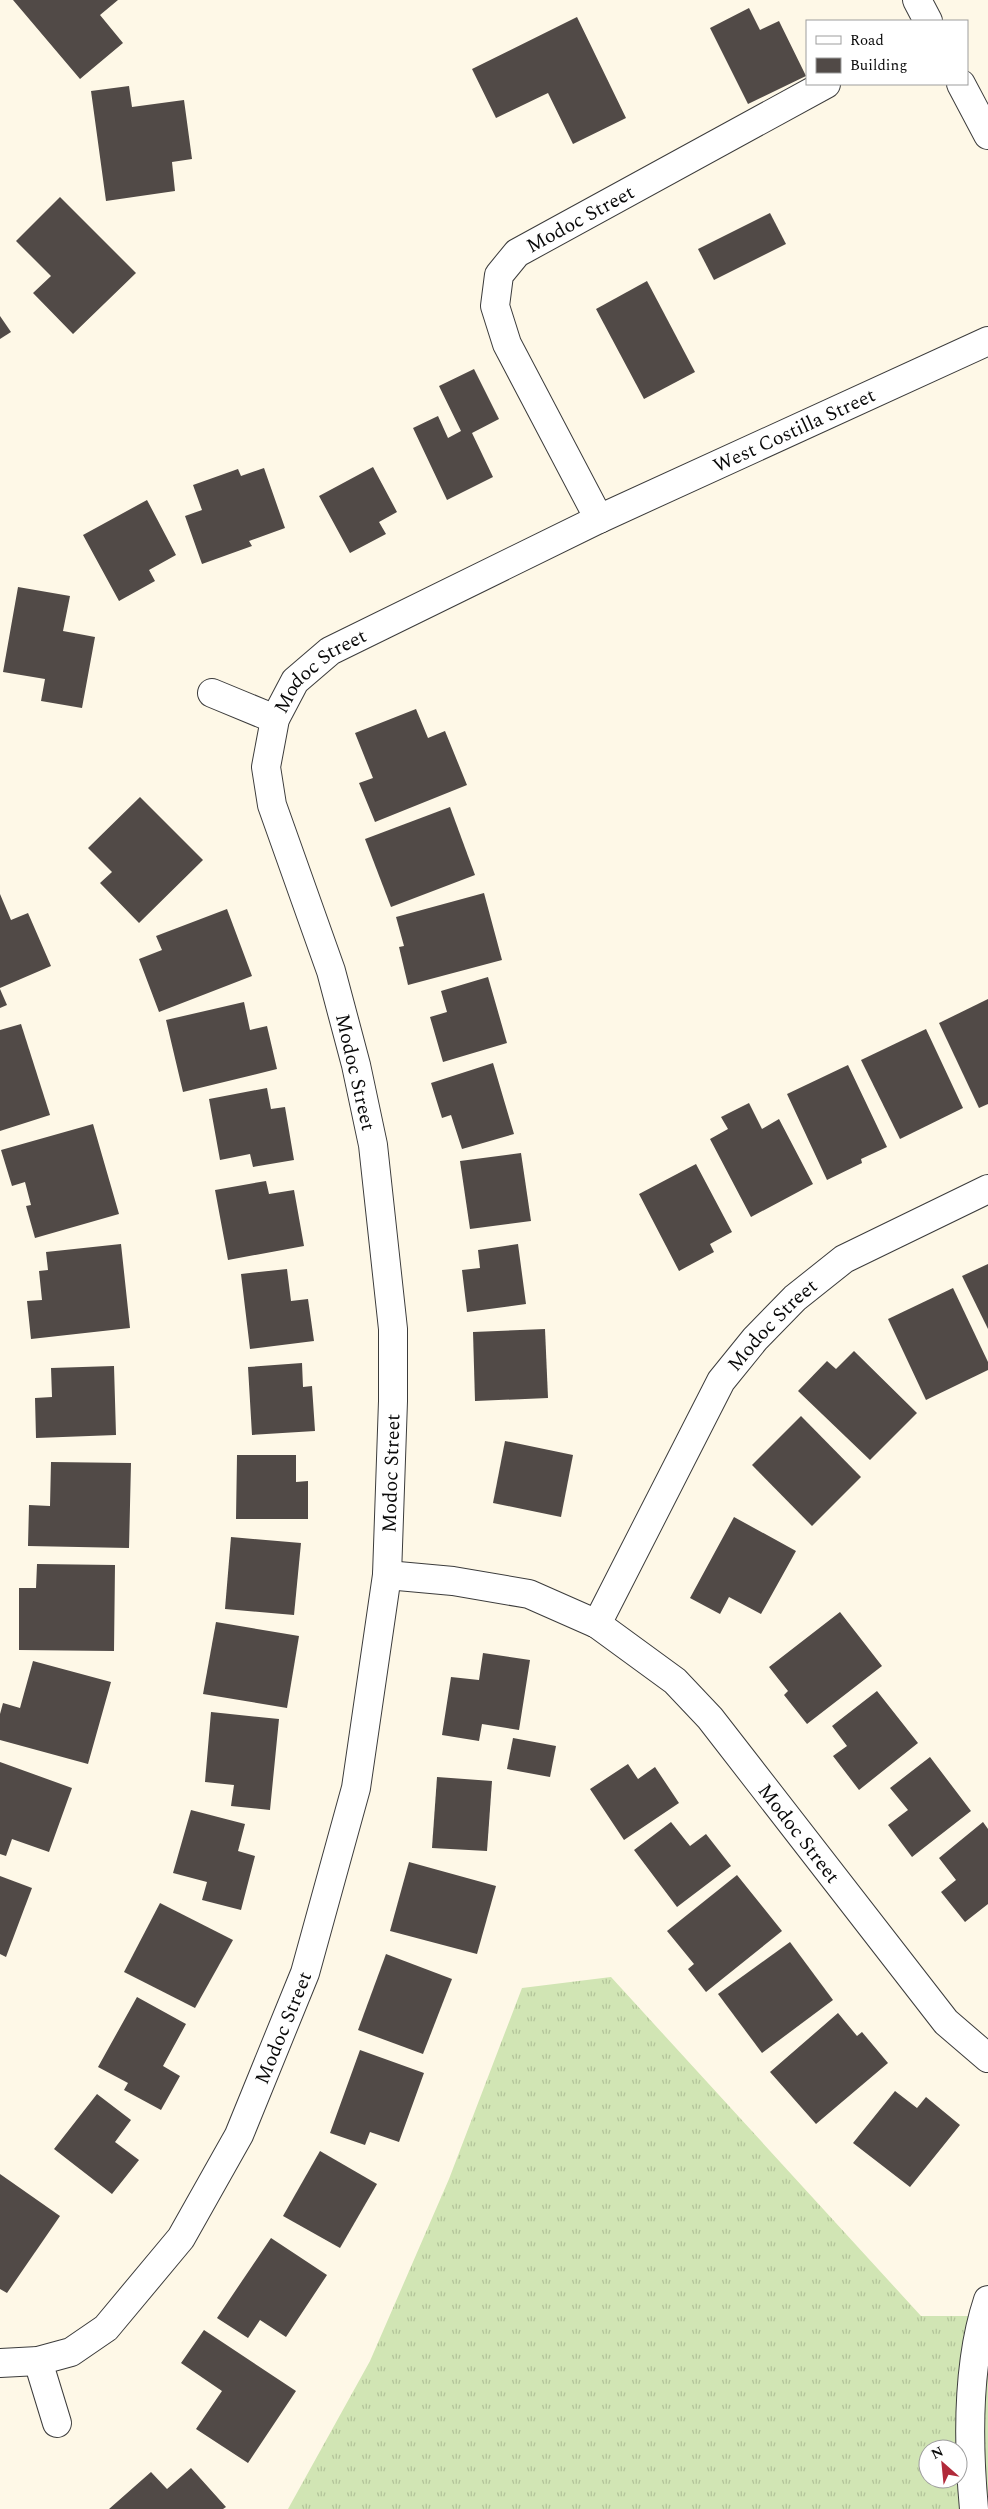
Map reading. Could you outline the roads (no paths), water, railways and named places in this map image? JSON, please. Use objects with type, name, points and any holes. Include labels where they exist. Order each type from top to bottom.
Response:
[{"type":"street","points":[[917,0],[927,20]]},
{"type":"street","name":"Modoc Street","points":[[0,2363],[38,2361],[71,2352],[106,2328],[181,2238],[238,2136],[305,1973],[356,1788],[387,1575],[393,1401],[393,1329],[373,1145],[356,1065],[331,971],[272,805],[266,767],[275,719],[295,682],[330,651],[599,519],[507,344],[495,306],[499,275],[517,253],[824,85]]},
{"type":"street","points":[[962,85],[988,135]]},
{"type":"street","name":"West Costilla Street","points":[[599,519],[988,341]]},
{"type":"street","points":[[212,693],[275,719]]},
{"type":"street","name":"Modoc Street","points":[[597,1624],[721,1381],[755,1339],[795,1298],[844,1259],[988,1189]]},
{"type":"street","name":"Modoc Street","points":[[387,1575],[453,1581],[529,1594],[597,1624],[675,1680],[710,1718],[946,2022],[988,2058]]},
{"type":"street","points":[[974,2509],[970,2462],[972,2391],[983,2316],[988,2300]]},
{"type":"street","points":[[38,2361],[57,2423]]}]
